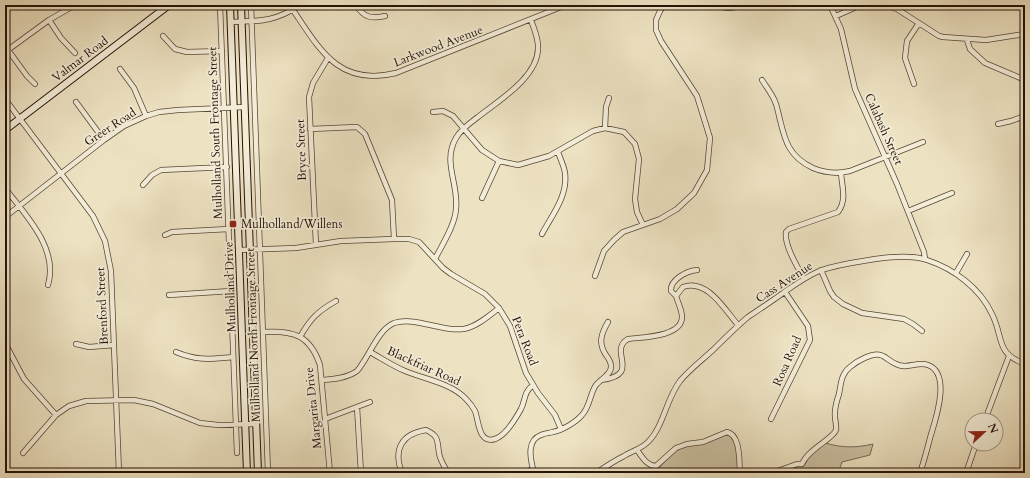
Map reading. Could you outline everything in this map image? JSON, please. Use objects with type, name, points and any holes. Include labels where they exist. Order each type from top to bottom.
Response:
[{"type":"main road","name":"Valmar Road","points":[[5,130],[169,5]]},
{"type":"main road","name":"Mulholland Drive","points":[[230,5],[247,473]]},
{"type":"main road","name":"Mulholland Drive","points":[[241,5],[258,473]]},
{"type":"street","points":[[35,84],[7,51],[49,20],[75,5]]},
{"type":"street","name":"Mulholland South Frontage Street","points":[[220,5],[237,453]]},
{"type":"street","name":"Mulholland North Frontage Street","points":[[251,5],[268,473]]},
{"type":"street","points":[[231,22],[276,18],[300,5]]},
{"type":"street","points":[[356,5],[366,15],[375,18],[386,16]]},
{"type":"street","name":"Larkwood Avenue","points":[[293,10],[319,48],[328,58],[339,66],[350,72],[362,75],[385,76],[396,73],[566,5]]},
{"type":"street","points":[[595,276],[604,251],[614,240],[623,232],[660,219],[677,209],[694,193],[707,170],[710,138],[697,96],[661,42],[656,30],[656,20],[664,5]]},
{"type":"street","points":[[716,5],[732,8],[742,5]]},
{"type":"street","name":"Calabash Street","points":[[830,5],[841,29],[855,89],[908,211],[924,252],[925,259]]},
{"type":"street","points":[[836,16],[862,5]]},
{"type":"street","points":[[884,5],[897,9],[939,36],[967,40],[986,40],[1025,34]]},
{"type":"street","points":[[49,20],[61,38],[75,54]]},
{"type":"street","points":[[435,259],[454,221],[456,209],[456,198],[449,161],[451,148],[456,137],[464,128],[510,93],[525,78],[536,60],[538,49],[536,35],[531,20]]},
{"type":"street","points":[[914,84],[905,58],[908,41],[919,23]]},
{"type":"street","points":[[163,36],[175,49],[187,52],[222,51]]},
{"type":"street","points":[[967,40],[970,49],[985,63],[1025,80]]},
{"type":"street","name":"Bryce Street","points":[[316,245],[309,97],[313,83],[328,58]]},
{"type":"street","points":[[120,69],[134,88],[146,116]]},
{"type":"street","points":[[762,80],[775,103],[784,137],[790,149],[798,159],[816,169],[831,173],[841,173],[855,169],[923,142]]},
{"type":"street","points":[[605,128],[606,107],[609,98]]},
{"type":"street","name":"Brenford Street","points":[[5,99],[93,216],[105,241],[111,271],[119,473]]},
{"type":"street","points":[[76,102],[104,140]]},
{"type":"street","name":"Greer Road","points":[[5,217],[104,140],[124,126],[146,116],[159,112],[245,108]]},
{"type":"street","points":[[433,112],[443,111],[454,116],[482,150],[499,161],[518,165],[536,161],[558,152],[593,132],[605,128],[624,132],[635,144],[639,158],[635,199],[637,212],[643,225]]},
{"type":"street","points":[[998,124],[1025,116]]},
{"type":"street","points":[[310,129],[357,127],[365,134],[392,200],[394,239]]},
{"type":"street","points":[[542,234],[562,198],[565,189],[565,172],[558,152]]},
{"type":"street","points":[[482,198],[499,161]]},
{"type":"street","points":[[144,185],[152,175],[161,170],[227,167]]},
{"type":"street","points":[[804,279],[792,257],[785,237],[786,232],[789,229],[838,212],[843,206],[844,199],[841,173]]},
{"type":"street","points":[[5,188],[39,234],[45,246],[51,276],[48,285]]},
{"type":"street","points":[[908,211],[952,193]]},
{"type":"street","points":[[165,235],[172,232],[229,229]]},
{"type":"street","name":"Pera Road","points":[[240,250],[296,248],[341,241],[409,239],[419,242],[451,274],[485,294],[499,308],[510,326],[524,369],[533,385],[551,408],[561,429]]},
{"type":"street","points":[[956,273],[967,254]]},
{"type":"street","name":"Cass Avenue","points":[[596,473],[622,457],[637,450],[652,438],[681,380],[738,325],[804,279],[821,270],[842,264],[887,258],[925,259],[956,273],[982,298],[992,314],[997,326],[1003,349],[1009,356]]},
{"type":"street","points":[[601,380],[613,379],[621,372],[623,368],[621,347],[624,341],[628,338],[673,331],[680,324],[682,318],[676,296],[671,291],[671,286],[685,274],[697,270]]},
{"type":"street","points":[[821,270],[830,291],[834,297],[843,304],[862,313],[904,319],[914,324],[922,331]]},
{"type":"street","points":[[676,296],[679,290],[687,286],[694,285],[705,289],[711,293],[738,325]]},
{"type":"street","points":[[169,295],[231,291]]},
{"type":"street","name":"Rosa Road","points":[[771,419],[810,340],[808,326],[784,292]]},
{"type":"street","points":[[300,337],[307,323],[324,308],[336,301]]},
{"type":"street","points":[[322,380],[345,377],[358,370],[381,334],[393,324],[401,321],[410,321],[449,329],[468,329],[483,321],[499,308]]},
{"type":"street","points":[[538,473],[534,469],[530,449],[534,439],[539,435],[561,429],[582,416],[595,386],[610,372],[612,368],[611,362],[601,345],[600,338],[608,322]]},
{"type":"street","name":"Margarita Drive","points":[[263,332],[284,331],[292,333],[300,337],[317,355],[322,380],[330,473]]},
{"type":"street","points":[[5,343],[24,379],[56,415]]},
{"type":"street","points":[[76,344],[89,347],[114,345]]},
{"type":"street","points":[[176,352],[188,357],[199,359],[233,357]]},
{"type":"street","name":"Blackfriar Road","points":[[370,352],[404,371],[458,392],[467,399],[474,410],[480,432],[484,437],[490,440],[505,432],[521,408],[524,394],[533,385]]},
{"type":"street","points":[[772,473],[797,464],[802,464],[813,450],[834,434],[836,428],[835,408],[844,373],[854,364],[878,354],[900,366],[906,367],[922,364],[929,365],[938,375],[941,391],[939,405],[923,472]]},
{"type":"street","points":[[988,412],[1009,356],[1016,361],[1025,364]]},
{"type":"street","points":[[23,453],[56,415],[69,406],[86,402],[116,400],[145,402],[200,423],[218,425],[256,424]]},
{"type":"street","points":[[325,419],[370,402]]},
{"type":"street","points":[[357,407],[361,473]]},
{"type":"street","points":[[402,473],[398,464],[397,456],[404,440],[412,434],[426,430],[434,434],[438,441],[439,453],[448,473]]},
{"type":"street","points":[[637,450],[646,462],[652,466],[656,466],[676,448],[687,444],[703,442],[727,432],[734,436],[738,446],[740,473]]},
{"type":"street","points":[[966,473],[973,452]]},
{"type":"street","points":[[522,473],[534,469]]},
{"type":"shaded area","points":[[726,433],[733,440],[735,445],[738,473],[654,473],[672,454],[681,448]]},
{"type":"shaded area","points":[[825,443],[849,447],[873,444],[870,455],[842,462],[838,473],[779,473],[799,466],[804,466],[809,457]]},
{"type":"waterway","points":[[5,12],[15,5]]},
{"type":"place","name":"Mulholland/Willens","points":[[233,224]]}]
